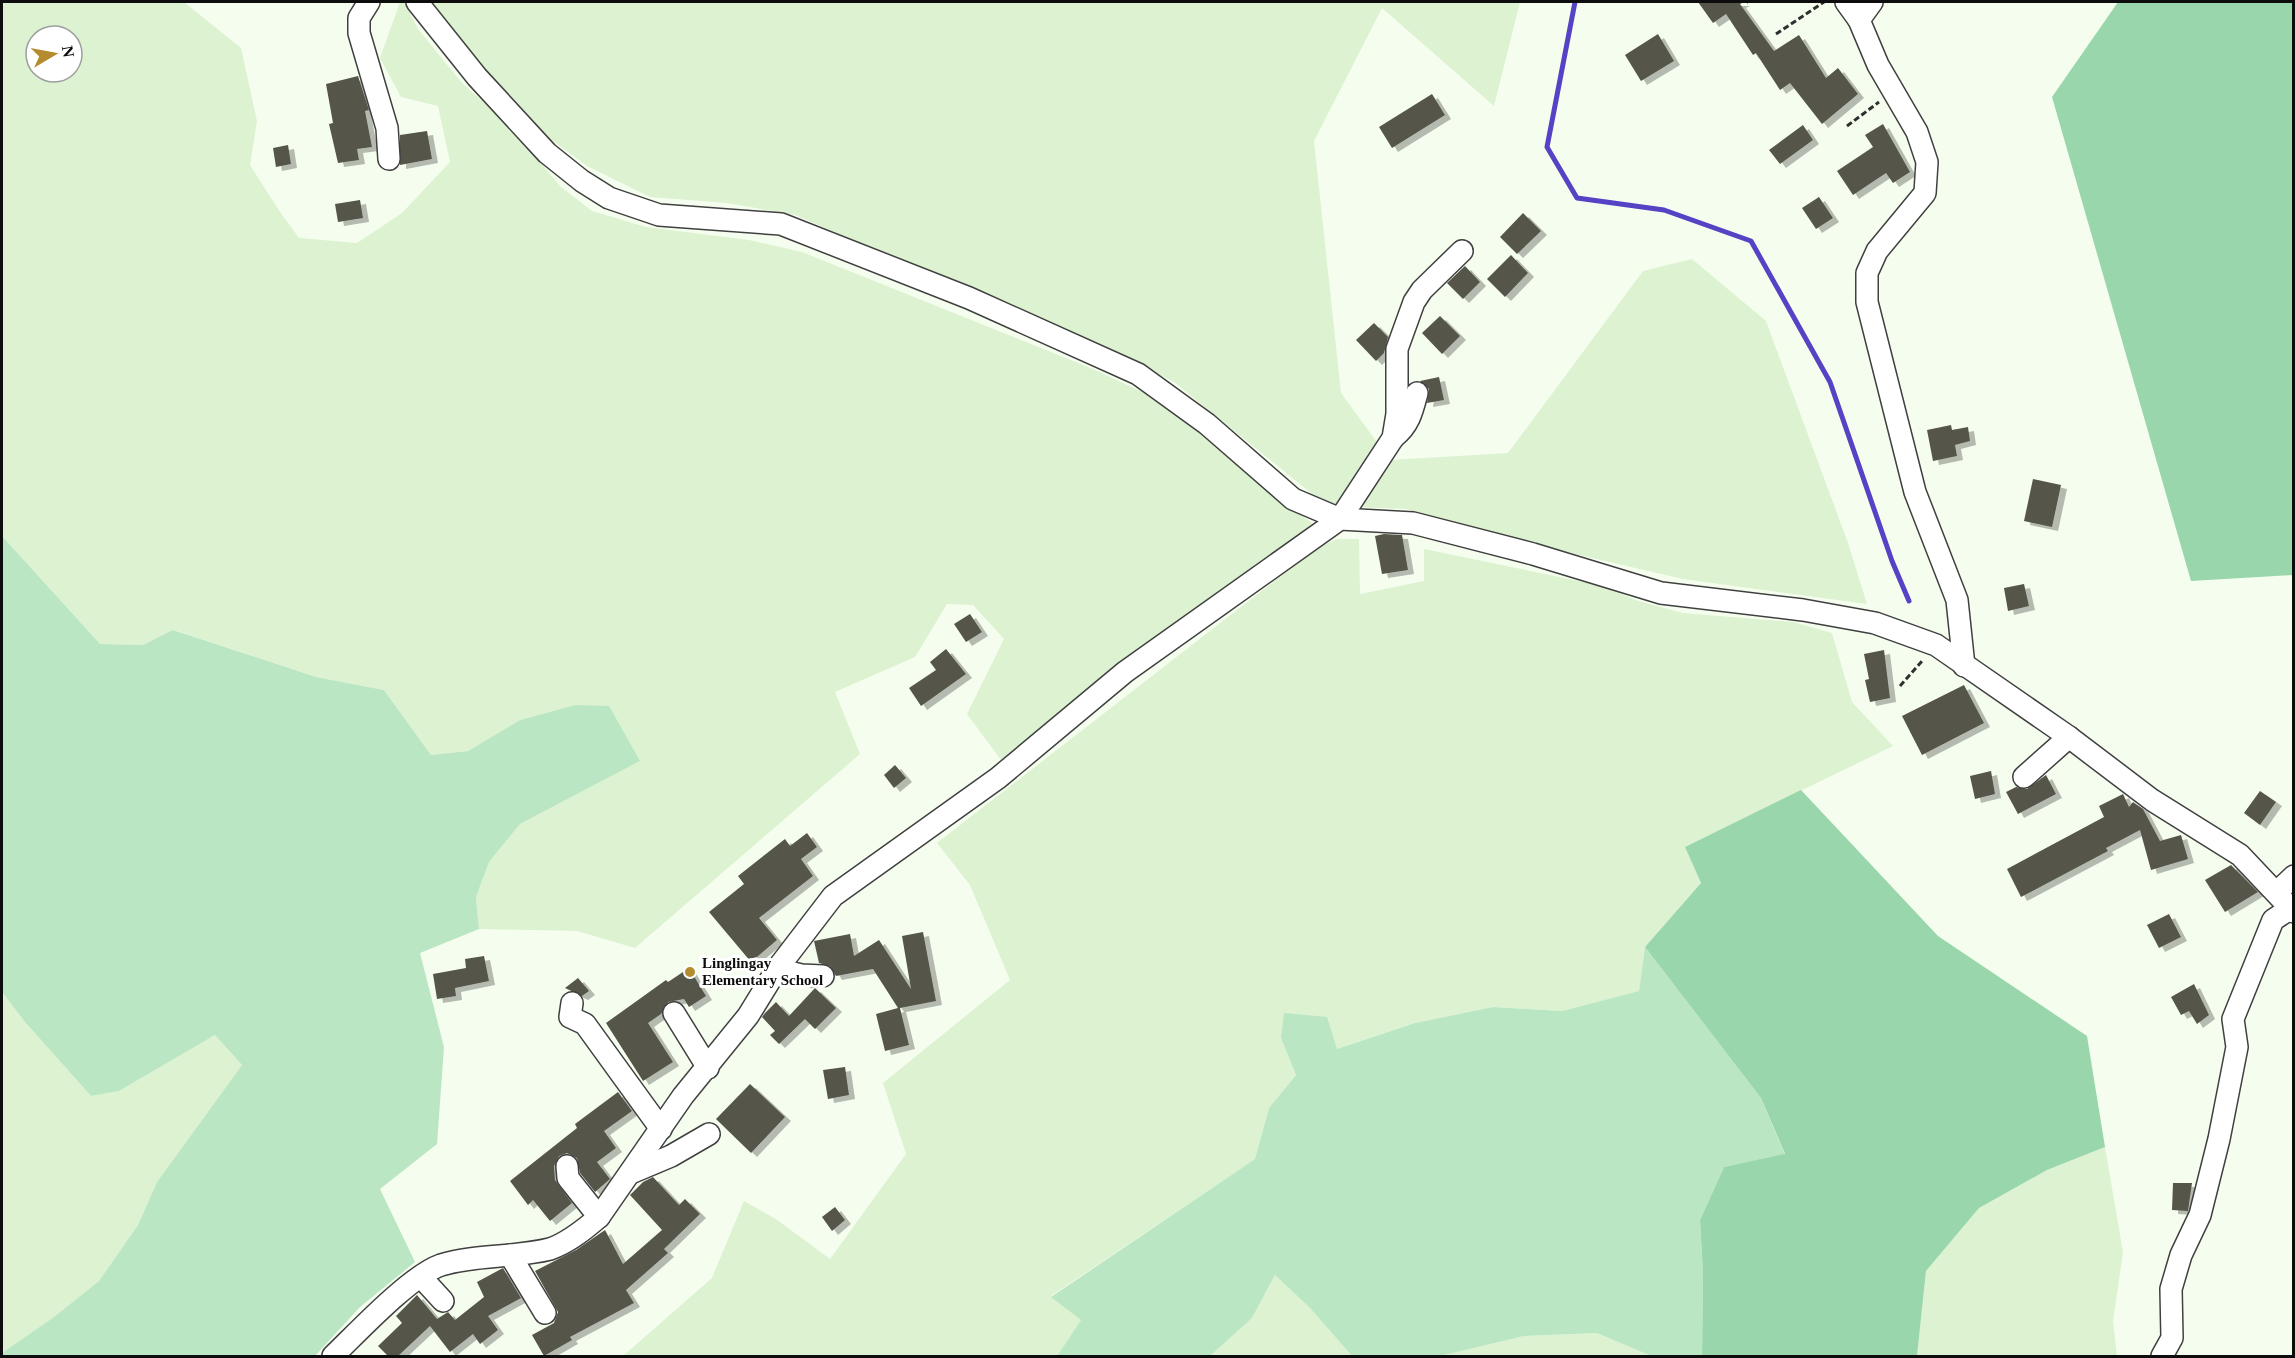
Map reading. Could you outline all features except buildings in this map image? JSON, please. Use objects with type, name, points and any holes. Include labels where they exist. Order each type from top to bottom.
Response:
[{"type":"street","points":[[369,2],[359,18],[359,33],[387,128],[389,159]]},
{"type":"street","points":[[417,2],[477,77],[547,153],[582,181],[609,198],[659,215],[781,224],[969,298],[1138,374],[1207,424],[1293,499],[1340,519],[1413,523],[1533,554],[1661,593],[1803,610],[1875,623],[1936,645],[2069,737],[2152,800],[2240,855],[2292,910],[2273,920],[2234,1020],[2236,1047],[2219,1139],[2200,1215],[2181,1255],[2170,1288],[2172,1338],[2162,1356]]},
{"type":"street","points":[[1846,2],[1859,20],[1878,65],[1917,132],[1927,162],[1925,193],[1877,251],[1866,273],[1867,302],[1915,492],[1957,600],[1965,666]]},
{"type":"street","points":[[1859,20],[1872,2]]},
{"type":"street","points":[[1393,438],[1397,414],[1397,349],[1414,302],[1422,290],[1462,251]]},
{"type":"street","points":[[333,1356],[387,1304],[439,1266],[483,1255],[510,1255],[551,1248],[581,1232],[600,1217],[683,1096],[748,1016],[777,969],[833,896],[998,778],[1125,672],[1340,519],[1393,438],[1404,429],[1411,417],[1417,393]]},
{"type":"street","points":[[2024,777],[2069,737]]},
{"type":"street","points":[[2277,892],[2294,876]]},
{"type":"street","points":[[777,969],[801,975],[823,976]]},
{"type":"street","points":[[572,1003],[570,1017],[585,1024],[661,1129]]},
{"type":"street","points":[[674,1013],[708,1068]]},
{"type":"street","points":[[632,1173],[671,1156],[709,1134]]},
{"type":"street","points":[[567,1166],[568,1178],[600,1217]]},
{"type":"street","points":[[510,1255],[545,1313]]},
{"type":"street","points":[[421,1277],[443,1301]]},
{"type":"path","points":[[1776,34],[1824,2]]},
{"type":"path","points":[[1847,126],[1893,91]]},
{"type":"path","points":[[1900,686],[1936,645]]},
{"type":"green space","points":[[2,2],[184,2],[241,48],[257,121],[250,165],[280,212],[299,238],[357,243],[402,213],[450,162],[438,106],[401,97],[380,58],[400,2],[404,2],[418,29],[462,83],[509,125],[561,187],[592,211],[646,227],[749,240],[802,252],[1093,369],[1151,396],[1223,446],[1264,489],[1312,523],[1309,528],[1001,760],[967,714],[1004,639],[973,605],[947,604],[915,657],[835,692],[860,754],[635,948],[577,931],[479,929],[476,897],[489,862],[520,824],[640,761],[575,705],[520,720],[468,751],[431,755],[384,690],[316,677],[174,630],[143,645],[100,644],[2,536]]},
{"type":"green space","points":[[429,2],[1520,2],[1494,106],[1382,8],[1314,141],[1341,393],[1390,460],[1508,453],[1643,271],[1692,259],[1766,321],[1848,543],[1867,604],[1683,579],[1449,525],[1407,509],[1336,506],[1317,498],[1174,382],[1102,346],[795,215],[727,203],[650,197],[587,166],[534,127],[443,25]]},
{"type":"green space","points":[[2118,2],[2293,2],[2293,575],[2191,581],[2052,97]]},
{"type":"green space","points":[[2,536],[100,644],[143,645],[173,630],[316,677],[384,690],[431,755],[468,751],[520,720],[575,705],[609,706],[640,761],[520,824],[489,862],[476,897],[479,929],[420,953],[444,1047],[437,1144],[380,1189],[415,1262],[360,1307],[315,1356],[2,1356],[2,1353],[54,1317],[99,1281],[138,1225],[157,1182],[242,1065],[215,1035],[119,1091],[91,1096],[25,1022],[2,992]]},
{"type":"green space","points":[[1336,539],[1359,539],[1360,594],[1424,581],[1424,549],[1603,586],[1638,601],[1683,613],[1793,622],[1832,633],[1852,702],[1893,746],[1685,847],[1701,883],[1645,947],[1639,991],[1562,1011],[1493,1007],[1415,1023],[1337,1049],[1281,1038],[1296,1075],[1269,1108],[1255,1159],[1051,1296],[1081,1320],[1057,1356],[623,1356],[712,1278],[744,1201],[776,1219],[830,1259],[906,1154],[883,1083],[1010,980],[970,885],[937,843],[1313,551]]},
{"type":"green space","points":[[1801,790],[1938,936],[2087,1036],[2105,1147],[2047,1170],[1979,1208],[1926,1271],[1917,1356],[1702,1356],[1703,1274],[1700,1220],[1724,1167],[1785,1154],[1761,1098],[1645,947],[1701,883],[1685,847]]},
{"type":"green space","points":[[1645,947],[1761,1098],[1785,1155],[1724,1167],[1700,1220],[1703,1274],[1702,1356],[1651,1356],[1597,1333],[1524,1336],[1440,1356],[1352,1356],[1310,1308],[1275,1275],[1252,1318],[1210,1356],[1057,1356],[1081,1320],[1051,1297],[1255,1159],[1269,1108],[1296,1075],[1281,1038],[1284,1013],[1327,1017],[1337,1049],[1415,1023],[1493,1007],[1562,1011],[1639,991]]},
{"type":"green space","points":[[2,992],[25,1022],[91,1096],[119,1091],[215,1035],[242,1065],[157,1182],[138,1225],[99,1281],[54,1317],[2,1353]]},
{"type":"green space","points":[[2105,1147],[2123,1252],[2113,1321],[2117,1356],[1917,1356],[1926,1271],[1979,1208],[2047,1170]]},
{"type":"green space","points":[[1275,1275],[1310,1308],[1352,1356],[1210,1356],[1252,1318]]},
{"type":"green space","points":[[1597,1333],[1651,1356],[1440,1356],[1524,1336]]},
{"type":"waterway","points":[[1575,2],[1547,147],[1577,198],[1664,210],[1751,241],[1830,382],[1892,561],[1909,601]]},
{"type":"place","name":"Linglingay Elementary School","points":[[690,972]]}]
